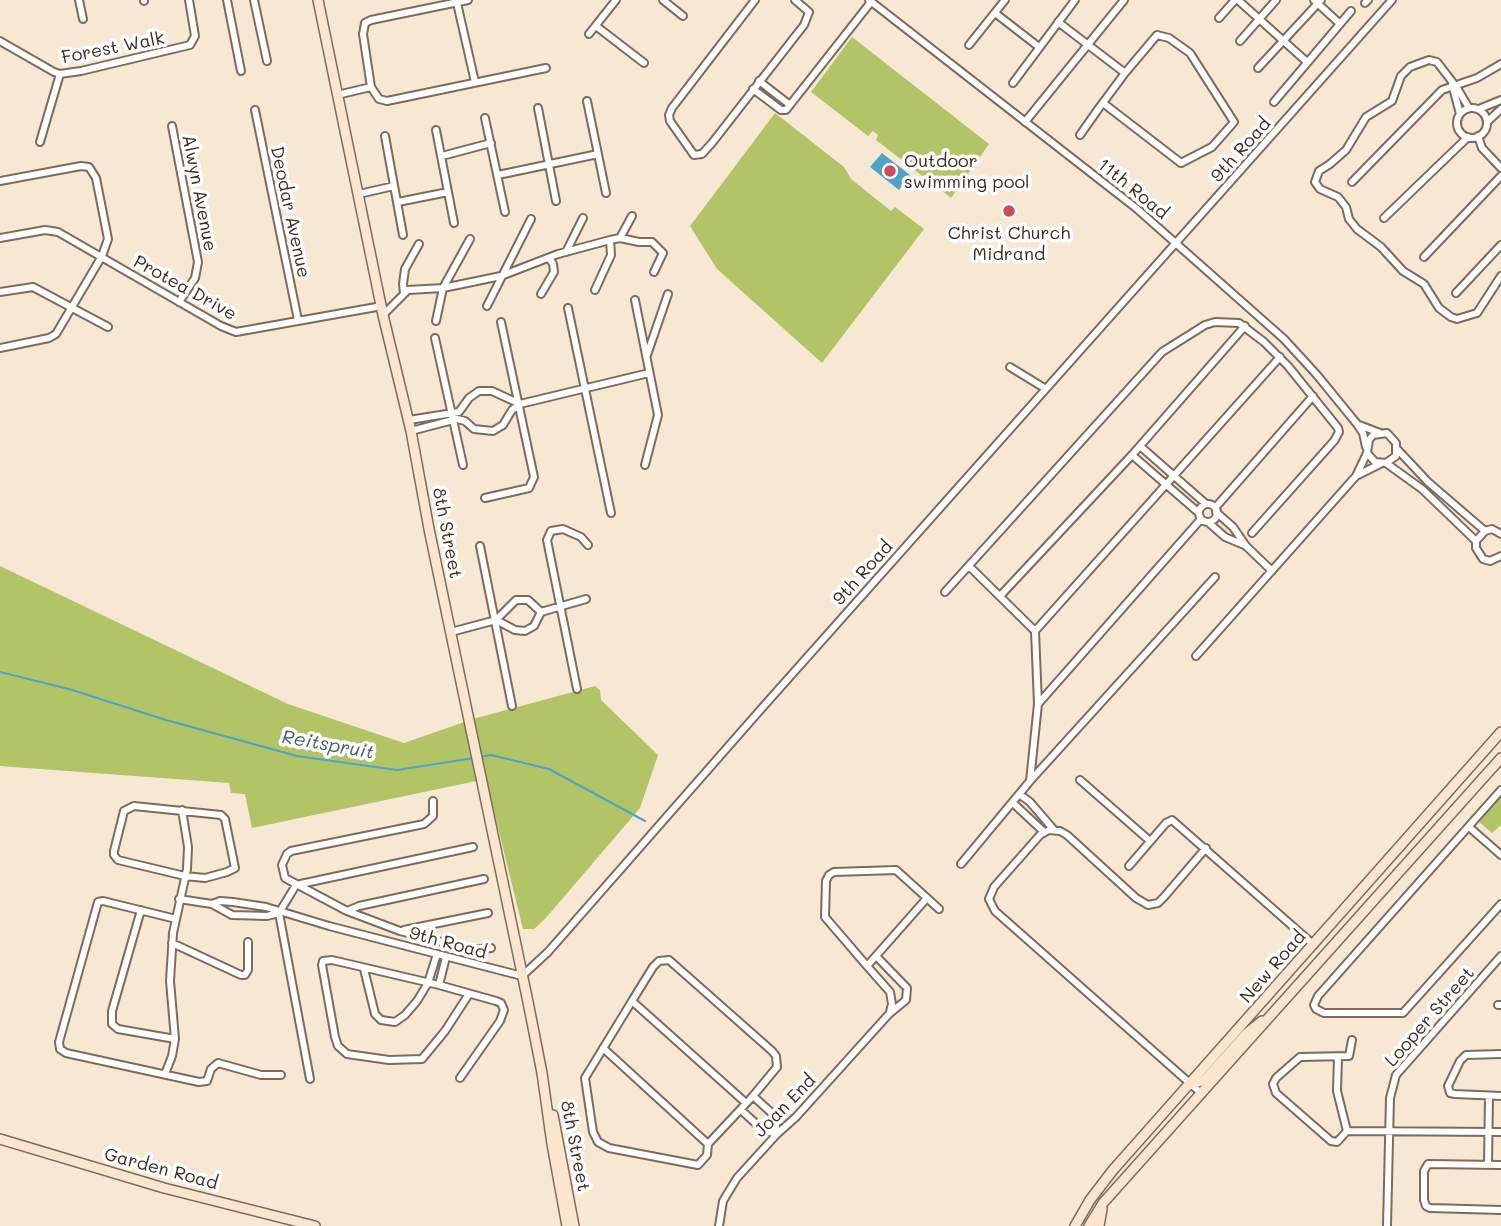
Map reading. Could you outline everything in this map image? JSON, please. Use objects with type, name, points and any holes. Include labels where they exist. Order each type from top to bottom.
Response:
[{"type":"street","points":[[79,0],[83,19]]},
{"type":"street","name":"Forest Walk","points":[[0,41],[60,74],[95,68],[190,45],[195,36],[190,0]]},
{"type":"street","points":[[227,0],[241,71]]},
{"type":"street","points":[[254,0],[267,61]]},
{"type":"street","name":"8th Street","points":[[318,0],[382,311],[410,426],[429,530],[542,1073],[567,1226]]},
{"type":"street","points":[[468,0],[365,23],[363,34],[371,87],[379,99],[387,101],[546,68]]},
{"type":"street","points":[[663,0],[683,16]]},
{"type":"street","points":[[755,0],[669,115],[690,152],[699,155],[712,143],[790,43],[809,15],[795,0]]},
{"type":"street","points":[[969,45],[1005,0]]},
{"type":"street","points":[[1013,83],[1075,0]]},
{"type":"street","points":[[1026,122],[1124,0]]},
{"type":"street","points":[[1219,18],[1236,0],[1307,62]]},
{"type":"street","points":[[1240,41],[1276,0]]},
{"type":"street","name":"9th Road","points":[[212,904],[220,901],[266,907],[522,976],[548,952],[1392,0]]},
{"type":"street","points":[[753,89],[781,110],[786,110],[870,1]]},
{"type":"street","name":"11th Road","points":[[870,1],[1176,242],[1297,351],[1357,424],[1363,433],[1367,450]]},
{"type":"street","points":[[1258,68],[1317,1],[1339,23]]},
{"type":"street","points":[[589,34],[612,2]]},
{"type":"street","points":[[457,3],[475,82]]},
{"type":"street","points":[[1274,102],[1350,11]]},
{"type":"street","points":[[995,13],[1039,47]]},
{"type":"street","points":[[1058,22],[1125,73]]},
{"type":"street","points":[[596,26],[644,63]]},
{"type":"street","points":[[1080,135],[1102,103],[1125,73],[1157,35],[1169,38],[1195,59],[1234,124],[1212,147],[1181,163],[1102,103]]},
{"type":"street","points":[[1469,108],[1441,65],[1433,60],[1410,66],[1401,76],[1392,101],[1366,117],[1346,150],[1319,171],[1315,182],[1320,189],[1338,197],[1357,229],[1381,247],[1403,271],[1424,284],[1439,308],[1451,317],[1457,319],[1477,313],[1501,276]]},
{"type":"street","points":[[1352,182],[1438,92],[1453,84],[1477,78],[1501,64]]},
{"type":"street","points":[[40,142],[60,74]]},
{"type":"street","points":[[759,81],[790,105]]},
{"type":"street","points":[[1453,84],[1460,114],[1458,125],[1461,133],[1468,137],[1478,136],[1485,131],[1487,122],[1479,109]]},
{"type":"street","points":[[337,95],[371,87]]},
{"type":"street","points":[[1460,114],[1469,108],[1479,109],[1501,100]]},
{"type":"street","points":[[587,101],[606,192]]},
{"type":"street","points":[[538,108],[556,201]]},
{"type":"street","points":[[1487,122],[1501,109]]},
{"type":"street","name":"Deodar Avenue","points":[[255,110],[298,320]]},
{"type":"street","points":[[485,118],[505,212]]},
{"type":"street","name":"Alwyn Avenue","points":[[172,125],[198,262],[195,278],[179,302]]},
{"type":"street","points":[[436,130],[454,223]]},
{"type":"street","points":[[385,136],[403,235]]},
{"type":"street","points":[[1478,136],[1482,148],[1501,168]]},
{"type":"street","points":[[1384,218],[1468,137]]},
{"type":"street","points":[[442,156],[491,144]]},
{"type":"street","points":[[498,175],[598,154]]},
{"type":"street","points":[[0,181],[81,166],[92,169],[108,239],[102,256],[56,334],[49,338],[0,348]]},
{"type":"street","points":[[1424,257],[1501,176]]},
{"type":"street","points":[[359,194],[394,186]]},
{"type":"street","points":[[398,202],[448,192]]},
{"type":"street","points":[[620,238],[632,216]]},
{"type":"street","points":[[566,252],[583,218]]},
{"type":"street","points":[[488,306],[531,219]]},
{"type":"street","name":"Protea Drive","points":[[0,238],[52,230],[236,332],[298,320],[382,311]]},
{"type":"street","points":[[382,311],[404,293],[415,289],[443,288],[501,275],[566,252],[620,238],[650,241],[659,247],[663,253],[654,272]]},
{"type":"street","points":[[436,321],[443,288],[470,239]]},
{"type":"street","points":[[595,290],[611,254],[610,240]]},
{"type":"street","points":[[404,293],[405,269],[419,244]]},
{"type":"street","points":[[1456,293],[1501,245]]},
{"type":"street","points":[[541,294],[554,272],[554,264],[550,258]]},
{"type":"street","points":[[0,292],[33,287],[108,327]]},
{"type":"street","points":[[646,357],[668,294]]},
{"type":"street","points":[[635,300],[658,415],[645,465]]},
{"type":"street","points":[[568,308],[611,513]]},
{"type":"street","points":[[945,592],[1163,352],[1211,323],[1235,321],[1245,326],[1280,357],[1338,428],[1337,437],[1252,533]]},
{"type":"street","points":[[485,498],[521,491],[529,488],[533,482],[534,471],[502,322]]},
{"type":"street","points":[[1000,595],[1132,455],[1245,326]]},
{"type":"street","points":[[435,338],[463,465]]},
{"type":"street","points":[[1035,631],[1280,357]]},
{"type":"street","points":[[1010,367],[1046,389]]},
{"type":"street","points":[[453,416],[474,429],[493,431],[503,425],[512,410],[520,404],[649,373]]},
{"type":"street","points":[[410,426],[453,416],[462,410],[473,394],[486,390],[520,404]]},
{"type":"street","points":[[1202,518],[1214,519],[1216,510],[1314,396]]},
{"type":"street","name":"11th Road","points":[[1357,424],[1380,433]]},
{"type":"street","points":[[1196,656],[1356,476],[1367,450],[1368,440],[1380,433],[1393,437],[1398,449],[1429,482],[1485,531]]},
{"type":"street","points":[[1140,446],[1216,510],[1233,527],[1245,546],[1272,571]]},
{"type":"street","points":[[1356,476],[1392,460],[1398,449]]},
{"type":"street","points":[[1367,450],[1374,462],[1383,464],[1422,489],[1476,541],[1478,554],[1483,559],[1500,559]]},
{"type":"street","points":[[1132,455],[1225,537],[1245,546]]},
{"type":"street","points":[[1038,704],[1202,518],[1202,507],[1206,504]]},
{"type":"street","points":[[577,689],[547,540],[550,532],[557,529],[572,531],[588,545]]},
{"type":"street","points":[[1476,541],[1485,531],[1492,530],[1501,534]]},
{"type":"street","points":[[480,546],[512,706]]},
{"type":"street","points":[[969,566],[1035,631],[1038,704],[1030,781]]},
{"type":"street","points":[[961,864],[1030,781],[1214,577]]},
{"type":"street","points":[[451,632],[496,620],[516,600],[528,600],[541,612]]},
{"type":"street","points":[[496,620],[514,630],[525,631],[534,626],[541,612],[586,600]]},
{"type":"street","name":"New Road","points":[[1075,1226],[1102,1184],[1501,732]]},
{"type":"street","name":"New Road","points":[[1089,1226],[1103,1203],[1501,758]]},
{"type":"street","points":[[1080,780],[1150,841]]},
{"type":"street","points":[[1501,790],[1318,996],[1314,1005],[1316,1009],[1324,1013],[1403,1013],[1501,904]]},
{"type":"street","points":[[1019,794],[1030,802],[1055,830],[1067,835],[1136,898],[1148,905],[1158,903],[1206,848]]},
{"type":"street","points":[[433,802],[433,816],[424,824],[291,850],[284,859],[282,872],[285,878],[296,885],[347,911],[400,931],[472,950],[491,948]]},
{"type":"street","points":[[1013,803],[1044,832]]},
{"type":"street","points":[[134,806],[182,810],[221,815],[225,819],[235,863],[233,870],[205,878],[185,876],[123,861],[114,855],[127,808],[134,806]]},
{"type":"street","points":[[165,1074],[175,1039],[170,982],[172,943],[188,847],[182,810]]},
{"type":"street","points":[[1129,866],[1166,823],[1172,820],[1314,945]]},
{"type":"street","points":[[1469,827],[1501,855]]},
{"type":"street","points":[[1055,830],[1044,832],[992,891],[989,899],[992,907],[1202,1094]]},
{"type":"street","points":[[179,899],[212,904],[224,913],[232,915],[267,916],[279,912],[296,885],[473,847]]},
{"type":"street","points":[[889,1014],[892,1004],[890,992],[825,917],[827,877],[834,872],[893,869],[939,909]]},
{"type":"street","points":[[347,911],[484,879]]},
{"type":"street","points":[[867,965],[927,898]]},
{"type":"street","points":[[176,919],[103,901],[97,905],[59,1047],[66,1053],[204,1082],[218,1063],[261,1075],[281,1075]]},
{"type":"street","points":[[141,910],[112,1011],[112,1024],[118,1029],[175,1039]]},
{"type":"street","points":[[279,912],[310,1079]]},
{"type":"street","points":[[400,931],[488,913]]},
{"type":"street","points":[[172,943],[243,975],[248,970],[248,942]]},
{"type":"street","points":[[364,969],[375,1014],[385,1021],[395,1022],[405,1015],[428,983],[437,954]]},
{"type":"street","points":[[876,956],[901,981],[890,992]]},
{"type":"street","name":"Looper Street","points":[[1387,1226],[1390,1098],[1396,1075],[1501,956]]},
{"type":"street","points":[[439,985],[446,957]]},
{"type":"street","points":[[460,1078],[485,1045],[505,1010],[500,1003],[470,994],[439,985],[332,960],[323,961],[322,965],[335,1038],[338,1046],[347,1054],[406,1061],[422,1059],[470,994]]},
{"type":"street","points":[[603,1048],[708,1144],[709,1150],[704,1161],[692,1166],[609,1147],[598,1142],[593,1132],[584,1083],[589,1070],[632,1001],[659,961],[669,960],[675,963],[776,1056],[777,1068],[708,1144]]},
{"type":"street","name":"Joan End","points":[[719,1226],[720,1208],[727,1193],[777,1134],[908,996],[907,988],[901,981]]},
{"type":"street","points":[[632,1001],[746,1103]]},
{"type":"street","points":[[1191,1084],[1205,1080],[1247,1034],[1273,1014]]},
{"type":"street","points":[[1352,1041],[1350,1055],[1304,1056],[1296,1059],[1276,1078],[1273,1087],[1276,1093],[1331,1141],[1337,1142],[1348,1131],[1501,1132]]},
{"type":"street","points":[[1501,1054],[1466,1055],[1448,1082],[1448,1090],[1455,1094],[1501,1096]]},
{"type":"street","points":[[1338,1057],[1337,1091],[1348,1131]]},
{"type":"street","name":"8th Street","points":[[542,1073],[551,1100],[574,1226]]},
{"type":"street","points":[[740,1110],[763,1130],[777,1134],[775,1116],[753,1096]]},
{"type":"street","points":[[1488,1164],[1489,1097]]},
{"type":"street","name":"Garden Road","points":[[0,1139],[164,1188],[315,1226]]},
{"type":"street","points":[[1501,1165],[1428,1164],[1424,1171],[1424,1203],[1430,1208],[1501,1210]]},
{"type":"street","points":[[1099,1226],[1103,1203]]},
{"type":"green space","points":[[852,37],[989,144],[951,198],[876,140],[878,135],[873,131],[868,136],[811,92]]},
{"type":"green space","points":[[775,113],[844,167],[851,179],[891,211],[895,207],[924,229],[822,363],[717,269],[690,226]]},
{"type":"green space","name":"Reitspruit","points":[[0,566],[288,704],[404,743],[473,719],[595,686],[600,690],[601,700],[658,755],[640,808],[545,919],[534,929],[523,929],[486,779],[252,828],[245,794],[231,793],[229,783],[0,766]]},
{"type":"green space","points":[[1501,796],[1501,825],[1492,833],[1479,822]]},
{"type":"water","name":"Outdoor swimming pool","points":[[882,153],[910,175],[899,190],[870,167]]},
{"type":"waterway","name":"Reitspruit","points":[[0,672],[69,689],[166,720],[297,756],[397,770],[474,758]]},
{"type":"waterway","name":"Reitspruit","points":[[479,757],[491,755],[549,769],[645,821]]},
{"type":"place","name":"Outdoor swimming pool","points":[[890,171]]},
{"type":"place","name":"Christ Church Midrand","points":[[1009,211]]}]
